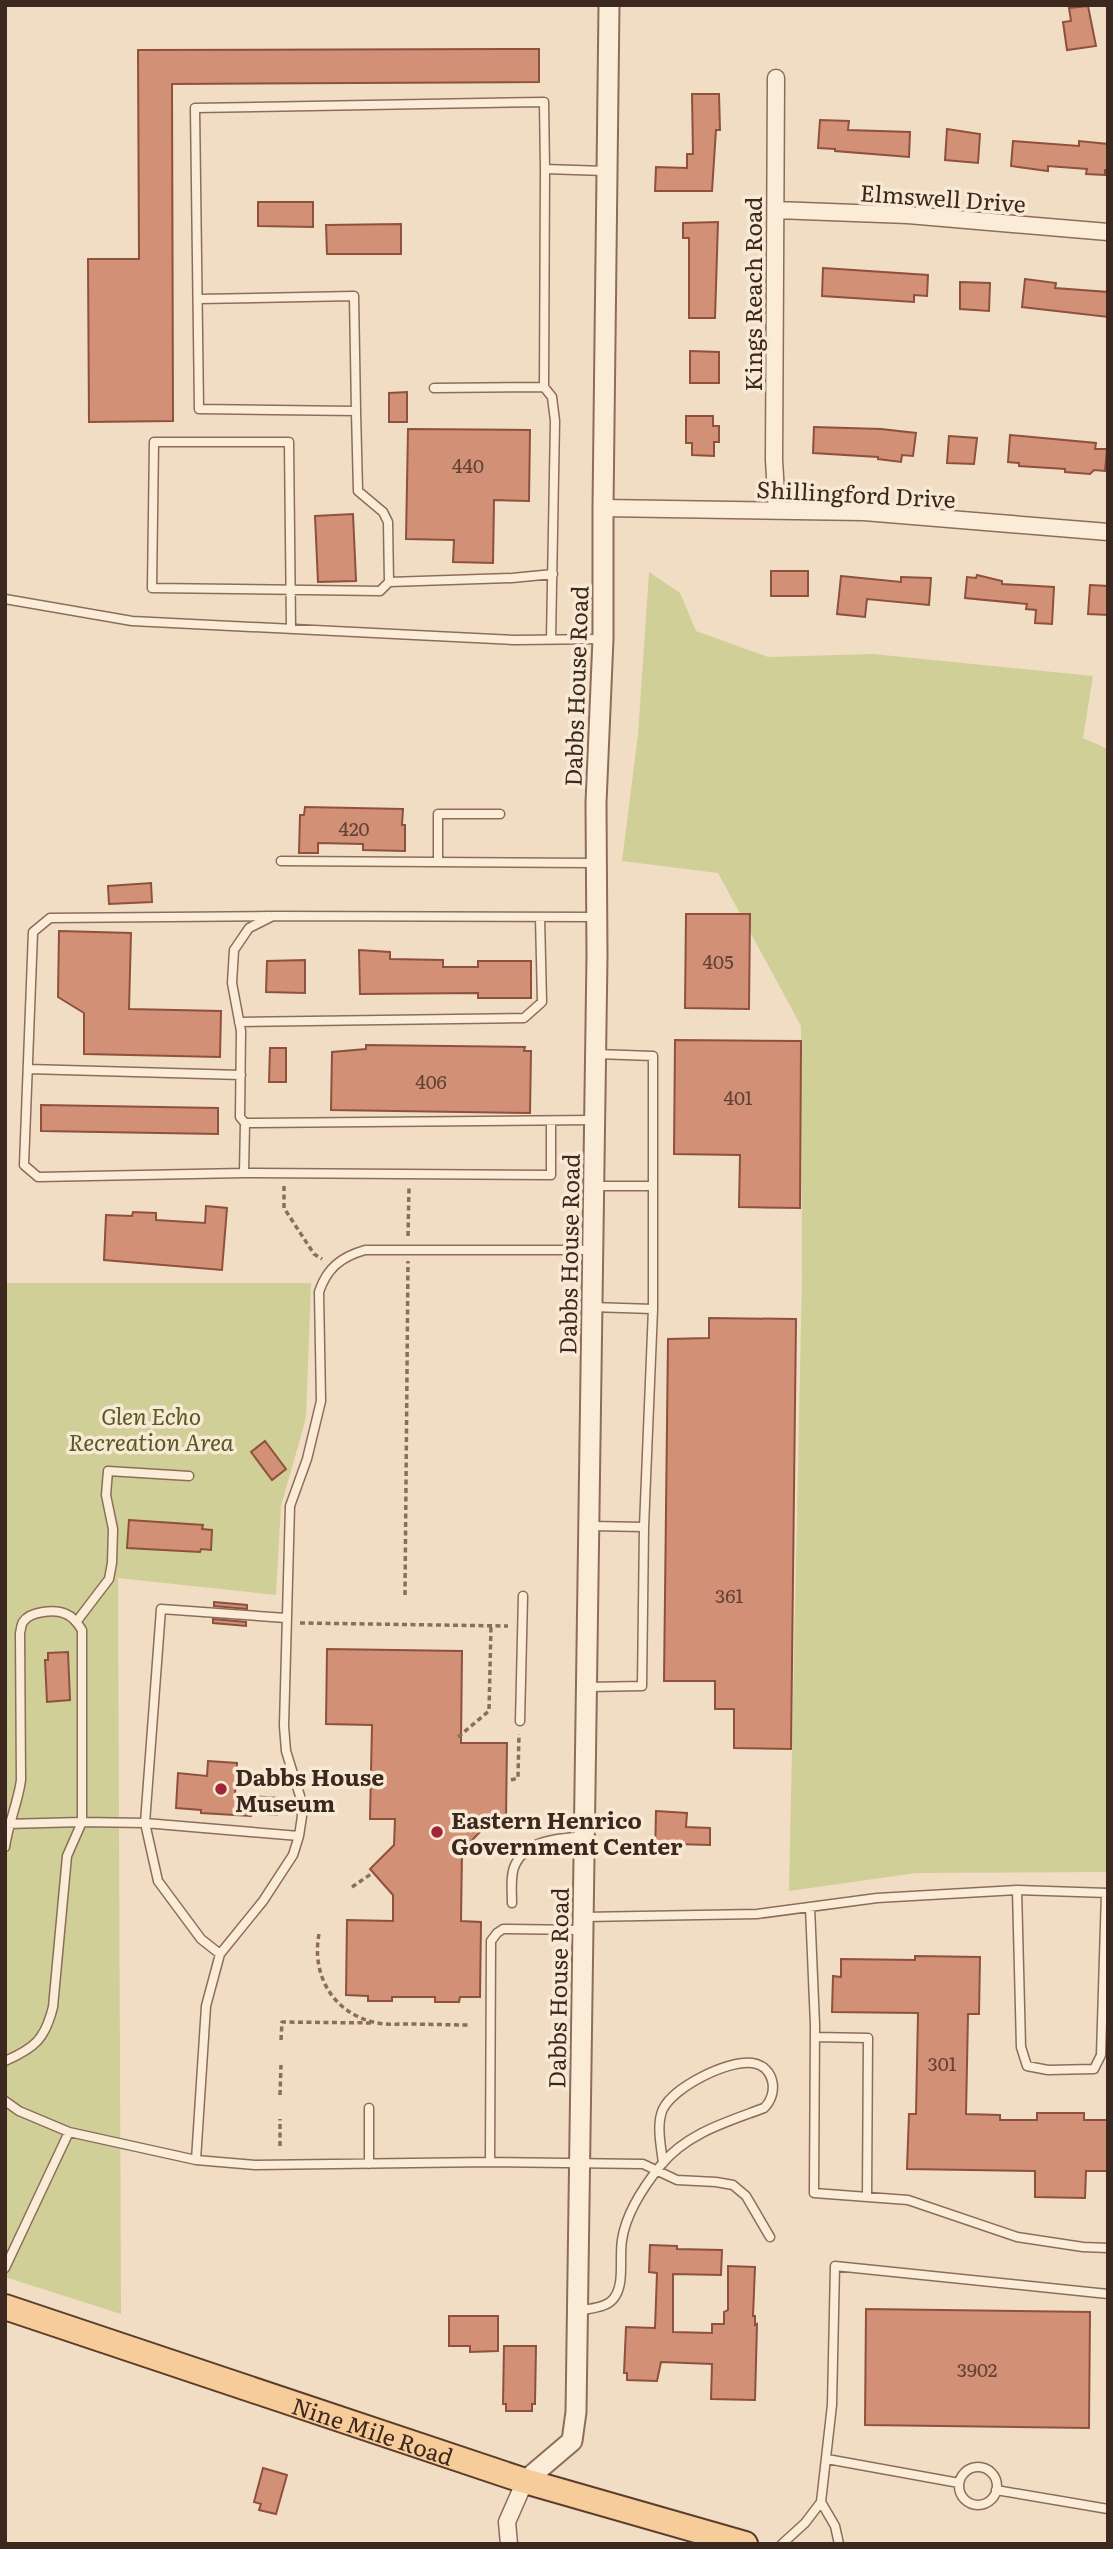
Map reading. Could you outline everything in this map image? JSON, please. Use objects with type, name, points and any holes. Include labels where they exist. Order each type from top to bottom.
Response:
[{"type":"main road","name":"Nine Mile Road","points":[[5,2307],[525,2481],[745,2544]]},
{"type":"street","name":"Dabbs House Road","points":[[525,2481],[572,2441],[576,2412],[596,1054],[596,803],[603,639],[609,5]]},
{"type":"street","name":"Kings Reach Road","points":[[776,78],[776,510]]},
{"type":"street","name":"Elmswell Drive","points":[[776,210],[908,215],[1108,232]]},
{"type":"street","name":"Shillingford Drive","points":[[603,508],[864,512],[1108,532]]},
{"type":"street","points":[[509,2544],[507,2522],[525,2481]]},
{"type":"lane","points":[[356,411],[199,410],[195,108],[544,102],[544,387],[552,397],[555,421],[551,639]]},
{"type":"lane","points":[[545,169],[608,171]]},
{"type":"lane","points":[[198,299],[354,296],[358,491],[383,512],[388,522],[389,582],[380,592],[290,591],[152,588],[154,442],[289,442],[290,591],[291,629]]},
{"type":"lane","points":[[434,388],[544,387]]},
{"type":"lane","points":[[389,582],[553,574]]},
{"type":"lane","points":[[5,599],[132,621],[603,639]]},
{"type":"lane","points":[[438,862],[438,814],[500,814]]},
{"type":"lane","points":[[281,861],[597,863]]},
{"type":"lane","points":[[244,1173],[245,1123],[240,1117],[239,1022],[232,983],[233,950],[249,928],[273,916]]},
{"type":"lane","points":[[239,1022],[524,1018],[542,1002],[540,917]]},
{"type":"lane","points":[[551,1121],[551,1175],[244,1173],[38,1177],[24,1165],[33,932],[50,918],[597,917]]},
{"type":"lane","points":[[588,1687],[642,1686],[644,1527],[653,1309],[653,1056],[596,1054]]},
{"type":"lane","points":[[28,1069],[240,1075]]},
{"type":"lane","points":[[245,1123],[594,1120]]},
{"type":"lane","points":[[593,1186],[653,1186]]},
{"type":"lane","points":[[196,2160],[206,2006],[220,1954],[263,1901],[293,1855],[302,1816],[300,1797],[286,1751],[284,1726],[290,1506],[307,1460],[321,1401],[319,1292],[324,1276],[345,1256],[365,1250],[592,1250]]},
{"type":"lane","points":[[592,1307],[653,1309]]},
{"type":"lane","points":[[77,1621],[109,1579],[113,1529],[106,1495],[108,1471],[188,1476]]},
{"type":"lane","points":[[589,1526],[644,1527]]},
{"type":"lane","points":[[520,1721],[523,1596]]},
{"type":"lane","points":[[220,1954],[201,1939],[158,1881],[145,1823],[161,1609],[286,1618]]},
{"type":"lane","points":[[5,1847],[7,1825],[19,1796],[21,1780],[20,1633],[23,1622],[33,1615],[49,1611],[66,1614],[77,1621],[82,1630],[82,1822],[67,1856],[53,2007],[49,2022],[43,2038],[5,2061]]},
{"type":"lane","points":[[7,1825],[145,1823],[299,1836]]},
{"type":"lane","points":[[512,1903],[515,1865],[523,1854],[548,1840],[584,1836]]},
{"type":"lane","points":[[490,2162],[491,1941],[496,1933],[503,1929],[757,1914],[877,1898],[1017,1890],[1107,1893],[1101,2055],[1094,2069],[1048,2070],[1027,2066],[1021,2047],[1017,1890]]},
{"type":"lane","points":[[810,1907],[815,2037],[814,2193],[908,2200],[1017,2237],[1108,2248]]},
{"type":"lane","points":[[815,2037],[868,2038],[867,2197]]},
{"type":"lane","points":[[576,2311],[606,2305],[613,2300],[620,2280],[622,2238],[630,2214],[663,2162],[684,2143],[769,2104],[774,2094],[774,2086],[766,2071],[752,2063],[735,2064],[714,2071],[674,2096],[660,2118],[663,2162]]},
{"type":"lane","points":[[5,2101],[19,2111],[69,2132],[196,2160],[256,2165],[490,2162],[643,2164],[677,2180],[733,2185],[746,2196],[770,2237]]},
{"type":"lane","points":[[369,2108],[369,2164]]},
{"type":"lane","points":[[5,2268],[69,2132]]},
{"type":"lane","points":[[782,2544],[805,2523],[821,2502],[833,2392],[835,2266],[1108,2294]]},
{"type":"lane","points":[[827,2459],[959,2483]]},
{"type":"lane","points":[[981,2468],[995,2478],[996,2490],[990,2501],[971,2504],[961,2496],[959,2483],[969,2469],[981,2468]]},
{"type":"lane","points":[[996,2490],[1108,2509]]},
{"type":"lane","points":[[821,2502],[835,2526],[839,2544]]},
{"type":"path","points":[[284,1173],[284,1208],[314,1254],[333,1267]]},
{"type":"path","points":[[405,1595],[409,1174]]},
{"type":"path","points":[[300,1623],[510,1626]]},
{"type":"path","points":[[458,1737],[489,1711],[491,1626]]},
{"type":"path","points":[[511,1780],[518,1778],[520,1721]]},
{"type":"path","points":[[352,1886],[370,1874]]},
{"type":"path","points":[[319,1934],[315,1953],[332,1997],[349,2012],[377,2024]]},
{"type":"path","points":[[281,2040],[282,2022],[471,2025]]},
{"type":"path","points":[[280,2095],[281,2066]]},
{"type":"path","points":[[279,2146],[280,2119]]},
{"type":"green space","points":[[649,572],[680,593],[696,631],[768,657],[873,654],[1093,676],[1083,738],[1108,749],[1108,1872],[916,1873],[789,1891],[802,1277],[801,1026],[718,873],[622,861],[638,735]]},
{"type":"green space","name":"Glen Echo Recreation Area","points":[[5,1283],[311,1283],[306,1418],[281,1506],[276,1595],[118,1578],[121,2314],[5,2277]]},
{"type":"building","points":[[1088,6],[1096,46],[1067,50],[1063,22],[1071,21],[1069,8]]},
{"type":"building","points":[[539,49],[539,82],[172,84],[173,421],[89,422],[88,259],[139,259],[138,50]]},
{"type":"building","points":[[692,94],[719,94],[720,130],[716,130],[712,191],[655,191],[656,167],[687,168],[687,154],[693,154]]},
{"type":"building","points":[[820,120],[849,121],[848,130],[910,132],[909,157],[818,148]]},
{"type":"building","points":[[947,129],[980,134],[978,163],[945,160]]},
{"type":"building","points":[[1013,141],[1079,146],[1079,141],[1108,144],[1108,170],[1105,170],[1105,175],[1086,174],[1087,169],[1048,166],[1048,171],[1011,166]]},
{"type":"building","points":[[258,202],[313,202],[313,227],[258,226]]},
{"type":"building","points":[[718,222],[715,318],[689,318],[689,238],[683,238],[683,223]]},
{"type":"building","points":[[401,224],[401,254],[327,254],[326,225]]},
{"type":"building","points":[[823,268],[928,275],[927,296],[914,295],[914,302],[822,296]]},
{"type":"building","points":[[1025,279],[1056,283],[1055,288],[1108,292],[1108,317],[1022,307]]},
{"type":"building","points":[[960,282],[990,283],[989,311],[960,309]]},
{"type":"building","points":[[690,351],[719,352],[719,383],[690,383]]},
{"type":"building","points":[[407,392],[407,422],[389,422],[389,393]]},
{"type":"building","points":[[686,416],[713,416],[713,426],[719,426],[719,442],[714,442],[714,456],[692,455],[692,443],[686,443]]},
{"type":"building","points":[[814,427],[916,433],[913,456],[902,455],[901,462],[878,457],[813,453]]},
{"type":"building","points":[[408,429],[530,430],[529,501],[494,500],[493,563],[453,562],[454,540],[406,539]]},
{"type":"building","points":[[1010,435],[1096,443],[1095,449],[1107,449],[1105,471],[1094,470],[1090,474],[1065,472],[1065,469],[1019,466],[1019,463],[1008,462]]},
{"type":"building","points":[[949,436],[977,438],[974,464],[947,463]]},
{"type":"building","points":[[353,514],[356,581],[318,582],[315,516]]},
{"type":"building","points":[[771,571],[808,571],[808,596],[771,596]]},
{"type":"building","points":[[977,575],[1002,581],[1002,584],[1054,587],[1052,624],[1035,623],[1036,610],[1026,609],[1027,604],[965,598],[967,577],[976,578]]},
{"type":"building","points":[[841,576],[901,582],[901,577],[931,578],[929,605],[867,599],[865,617],[837,614]]},
{"type":"building","points":[[1090,585],[1108,586],[1108,615],[1088,614]]},
{"type":"building","points":[[305,807],[403,809],[405,851],[363,850],[363,844],[318,843],[318,853],[299,853],[300,815],[304,815]]},
{"type":"building","points":[[151,883],[152,902],[109,904],[108,886]]},
{"type":"building","points":[[686,914],[750,914],[749,1009],[685,1008]]},
{"type":"building","points":[[59,931],[131,933],[129,1009],[221,1011],[220,1057],[84,1054],[84,1013],[58,997]]},
{"type":"building","points":[[359,950],[390,952],[390,959],[443,960],[443,967],[478,967],[478,961],[531,961],[531,998],[478,998],[478,993],[360,994]]},
{"type":"building","points":[[305,960],[305,993],[266,992],[267,961]]},
{"type":"building","points":[[675,1040],[801,1041],[800,1208],[739,1207],[740,1155],[674,1154]]},
{"type":"building","points":[[366,1045],[525,1047],[524,1051],[531,1051],[530,1113],[331,1110],[332,1052],[366,1049]]},
{"type":"building","points":[[270,1048],[286,1048],[286,1082],[269,1082]]},
{"type":"building","points":[[41,1105],[218,1108],[218,1134],[41,1131]]},
{"type":"building","points":[[206,1206],[227,1208],[222,1270],[104,1260],[106,1215],[156,1213],[156,1220],[205,1223]]},
{"type":"building","points":[[709,1318],[796,1319],[791,1749],[734,1748],[734,1709],[715,1709],[715,1681],[664,1681],[668,1339],[709,1338]]},
{"type":"building","points":[[265,1441],[286,1469],[272,1480],[251,1452]]},
{"type":"building","points":[[129,1520],[203,1525],[202,1529],[212,1530],[211,1550],[201,1549],[200,1552],[127,1548]]},
{"type":"building","points":[[214,1602],[247,1605],[247,1609],[214,1606]]},
{"type":"building","points":[[213,1619],[246,1622],[246,1626],[213,1623]]},
{"type":"building","name":"Eastern Henrico Government Center","points":[[327,1649],[462,1651],[461,1743],[507,1743],[506,1819],[492,1819],[462,1851],[461,1921],[481,1922],[480,1997],[460,1997],[459,2002],[435,2002],[435,1997],[392,1997],[392,2001],[368,2001],[368,1996],[346,1995],[347,1920],[393,1921],[393,1895],[370,1869],[394,1845],[395,1819],[370,1819],[372,1725],[326,1724]]},
{"type":"building","points":[[68,1652],[70,1700],[47,1702],[45,1660],[48,1660],[48,1653]]},
{"type":"building","name":"Dabbs House Museum","points":[[208,1761],[237,1763],[235,1795],[278,1798],[277,1815],[201,1813],[201,1810],[176,1808],[178,1773],[207,1776]]},
{"type":"building","points":[[656,1811],[687,1813],[686,1827],[710,1828],[710,1845],[676,1844],[675,1857],[655,1855]]},
{"type":"building","points":[[915,1956],[980,1957],[979,2014],[968,2014],[966,2114],[1000,2115],[1000,2120],[1037,2120],[1037,2113],[1084,2113],[1084,2120],[1108,2120],[1108,2171],[1086,2171],[1085,2198],[1035,2197],[1035,2171],[907,2169],[909,2114],[916,2114],[918,2013],[832,2012],[833,1976],[841,1977],[841,1959],[915,1960]]},
{"type":"building","points":[[650,2245],[677,2246],[677,2249],[722,2250],[721,2275],[673,2274],[673,2332],[712,2333],[712,2324],[724,2324],[724,2312],[728,2310],[728,2266],[755,2267],[755,2400],[711,2399],[712,2364],[661,2362],[657,2381],[627,2380],[627,2373],[624,2373],[626,2327],[655,2328],[657,2273],[649,2272]]},
{"type":"building","points":[[866,2309],[1090,2312],[1089,2428],[865,2425]]},
{"type":"building","points":[[449,2316],[498,2316],[498,2351],[470,2352],[470,2346],[449,2346]]},
{"type":"building","points":[[504,2346],[536,2346],[535,2404],[532,2404],[532,2411],[506,2411],[506,2404],[503,2404]]},
{"type":"building","points":[[263,2468],[287,2475],[276,2514],[259,2510],[261,2504],[254,2502]]},
{"type":"place","name":"Dabbs House Museum","points":[[221,1789]]},
{"type":"place","name":"Eastern Henrico Government Center","points":[[437,1832]]}]
